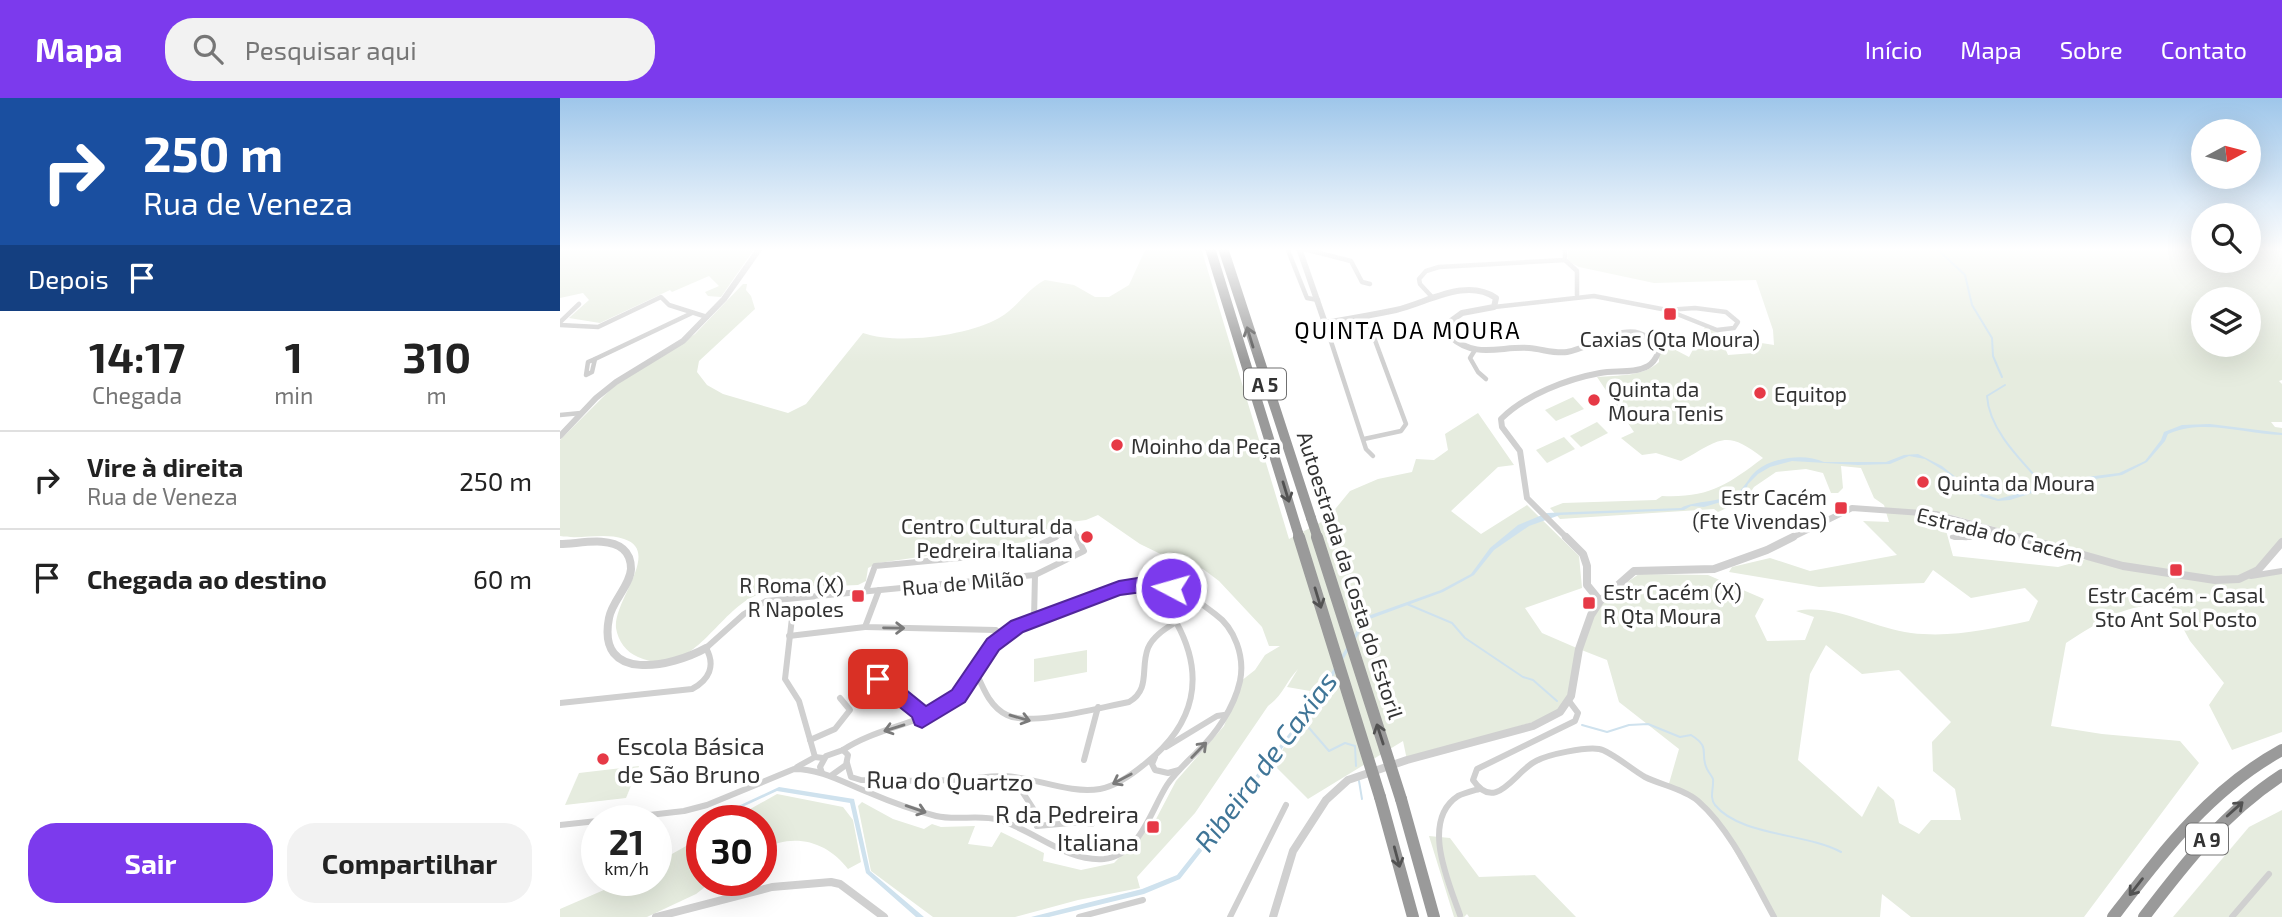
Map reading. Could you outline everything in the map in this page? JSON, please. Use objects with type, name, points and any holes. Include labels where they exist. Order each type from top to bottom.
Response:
[{"type":"highway","name":"Autoestrada da Costa do Estoril","points":[[1222,286],[1380,797],[1413,917]]},
{"type":"highway","name":"Autoestrada da Costa do Estoril","points":[[1235,286],[1401,799],[1434,917]]},
{"type":"highway","name":"A 9","points":[[2113,917],[2207,801],[2242,773],[2282,750]]},
{"type":"highway","name":"A 9","points":[[2144,917],[2177,873],[2227,816],[2259,788],[2282,775]]},
{"type":"street","points":[[560,436],[616,382],[683,341],[733,286]]},
{"type":"street","points":[[1302,286],[1307,298],[1318,300]]},
{"type":"street","points":[[1313,286],[1366,449],[1373,456]]},
{"type":"street","points":[[1422,286],[1424,292],[1432,297]]},
{"type":"street","points":[[1577,286],[1577,295]]},
{"type":"street","points":[[1325,323],[1399,309],[1432,297],[1481,290],[1496,298],[1494,307]]},
{"type":"street","points":[[1600,601],[1587,585],[1587,566],[1583,554],[1525,494],[1520,451],[1502,428],[1503,416],[1514,407],[1577,380],[1598,374],[1643,369],[1654,361],[1657,349],[1645,336],[1628,332],[1617,333],[1568,352],[1524,348],[1475,350],[1461,345],[1451,337],[1450,321],[1463,311],[1577,295],[1667,310],[1724,331],[1734,328],[1738,323],[1734,315],[1723,310],[1667,310]]},
{"type":"street","points":[[560,324],[598,327],[661,297],[669,305],[707,317]]},
{"type":"street","points":[[560,324],[579,304]]},
{"type":"street","points":[[595,358],[692,313]]},
{"type":"street","points":[[1364,439],[1401,431],[1406,424],[1366,316]]},
{"type":"street","points":[[1475,350],[1470,358],[1472,364],[1486,379]]},
{"type":"street","points":[[560,415],[581,413]]},
{"type":"street","name":"Estrada do Cacém","points":[[1569,701],[1585,627],[1600,601],[1631,572],[1643,569],[1714,569],[1767,550],[1849,509],[1936,514],[2148,570],[2215,580],[2245,577]]},
{"type":"street","name":"Rua de Milão","points":[[706,648],[760,603],[1035,575],[1084,551],[1073,529],[1037,548],[1018,553],[875,566],[866,591]]},
{"type":"street","points":[[1952,537],[1966,538],[1996,532]]},
{"type":"street","points":[[560,544],[607,542],[622,547],[628,553],[631,570],[608,622],[610,641],[621,657],[642,667],[660,667],[680,663],[706,648],[712,660],[710,675],[702,684],[691,690],[560,704]]},
{"type":"street","points":[[2245,577],[2258,570],[2282,542]]},
{"type":"street","points":[[2245,577],[2282,571]]},
{"type":"street","points":[[1034,619],[1035,575]]},
{"type":"street","points":[[672,812],[707,805],[831,752],[843,750],[863,738],[922,719],[958,696],[1002,635],[1034,619],[1129,585],[1164,585],[1183,593],[1224,621],[1232,633],[1239,655],[1241,675],[1224,715],[1208,741],[1167,785],[1132,843],[1111,858],[1094,858],[1045,843],[997,819],[954,820],[874,795],[808,768],[794,769]]},
{"type":"street","points":[[865,627],[879,590]]},
{"type":"street","points":[[976,672],[989,700],[1021,721],[1039,720],[1129,702],[1137,698],[1146,680],[1148,648],[1164,629],[1176,622],[1176,610],[1183,593]]},
{"type":"street","points":[[793,609],[785,679],[799,701],[810,740],[826,774]]},
{"type":"street","name":"Rua do Quartzo","points":[[847,763],[851,778],[860,780],[1019,778],[1100,789],[1133,774],[1154,757],[1184,721],[1193,694],[1191,659],[1176,622]]},
{"type":"street","points":[[789,636],[865,627],[996,630],[1002,635]]},
{"type":"street","points":[[878,679],[918,711],[922,719]]},
{"type":"street","points":[[810,740],[835,729],[850,710],[840,698]]},
{"type":"street","points":[[1273,917],[1289,861],[1307,826],[1326,800],[1355,776],[1545,722],[1560,712],[1569,701],[1578,713],[1575,721],[1477,769],[1473,780],[1479,789]]},
{"type":"street","points":[[1084,760],[1098,707]]},
{"type":"street","points":[[1160,751],[1217,716],[1224,715]]},
{"type":"street","points":[[1460,915],[1447,879],[1438,837],[1438,823],[1445,809],[1460,794],[1479,789],[1490,793],[1499,792],[1535,761],[1567,752],[1600,749],[1645,777],[1697,800],[1733,844],[1774,917]]},
{"type":"street","points":[[826,774],[840,772],[847,763],[848,755],[843,750]]},
{"type":"street","points":[[1154,757],[1152,764],[1155,770],[1168,773],[1180,770]]},
{"type":"street","points":[[1019,778],[1018,785],[1036,813],[1037,826],[1031,836]]},
{"type":"street","points":[[1230,917],[1286,805]]},
{"type":"street","points":[[1037,826],[1082,822],[1093,824]]},
{"type":"street","points":[[560,825],[581,823]]},
{"type":"street","points":[[2232,917],[2269,874]]},
{"type":"street","points":[[656,917],[772,887],[831,882],[840,884],[884,917]]},
{"type":"street","points":[[1079,917],[1143,900]]},
{"type":"shaded area","points":[[560,286],[685,286],[672,292],[670,290],[600,323],[569,318],[589,300],[583,293],[560,298]]},
{"type":"shaded area","points":[[718,286],[728,286],[721,297],[708,296],[705,292]]},
{"type":"shaded area","points":[[741,286],[747,286],[755,309],[699,361],[697,372],[707,385],[723,394],[788,413],[806,404],[863,333],[878,337],[913,338],[969,330],[999,318],[1036,286],[1076,286],[1095,297],[1109,297],[1127,286],[1213,286],[1289,539],[1327,519],[1350,491],[1378,479],[1412,472],[1416,459],[1434,460],[1448,450],[1445,434],[1478,413],[1514,465],[1498,467],[1451,511],[1481,534],[1527,505],[1579,556],[1582,588],[1525,608],[1542,633],[1579,649],[1573,689],[1556,715],[1407,760],[1403,741],[1308,799],[1275,766],[1310,691],[1287,687],[1298,669],[1268,706],[1195,813],[1137,877],[1140,888],[1078,900],[1015,917],[933,917],[871,871],[858,806],[862,802],[893,819],[924,829],[932,824],[941,827],[975,826],[968,844],[992,847],[1001,832],[1044,853],[1043,861],[1081,870],[1114,863],[1155,821],[1176,781],[1224,726],[1241,681],[1255,670],[1265,655],[1280,646],[1269,646],[1262,627],[1219,581],[1203,569],[1177,562],[1140,544],[1098,515],[1086,520],[1063,523],[1024,542],[878,563],[868,568],[866,581],[858,585],[794,587],[769,591],[742,603],[703,641],[674,660],[657,662],[638,657],[623,646],[616,628],[621,604],[637,565],[638,554],[634,545],[616,537],[560,536],[560,440],[614,386],[695,334]]},
{"type":"shaded area","points":[[1758,286],[2282,286],[2282,380],[2279,381],[2282,384],[2282,422],[2271,422],[2275,427],[2282,428],[2282,542],[2247,576],[2282,572],[2282,732],[2232,750],[2209,705],[2224,683],[2190,641],[2171,606],[2142,606],[2115,614],[2066,643],[2051,726],[2180,741],[2199,763],[2084,917],[1911,917],[1882,894],[1880,917],[1772,917],[1720,826],[1697,800],[1668,787],[1679,749],[1619,702],[1607,660],[1579,649],[1600,601],[1639,574],[1708,575],[1764,599],[1755,616],[1767,641],[1805,640],[1814,617],[1796,611],[1825,610],[1911,633],[1941,634],[1971,632],[2029,621],[2038,601],[2025,588],[1971,598],[1933,570],[1924,583],[1819,587],[1729,572],[1732,567],[1770,558],[1810,571],[1897,555],[1863,521],[1889,522],[1884,505],[1874,498],[1861,468],[1841,466],[1843,488],[1838,493],[1831,493],[1823,473],[1806,469],[1776,472],[1754,487],[1746,499],[1718,512],[1714,509],[1560,519],[1550,508],[1563,503],[1656,500],[1662,496],[1705,492],[1739,476],[1763,458],[1731,440],[1714,443],[1681,461],[1656,453],[1642,455],[1621,438],[1634,432],[1597,377],[1630,374],[1653,367],[1659,362],[1659,347],[1668,346],[1689,357],[1705,327],[1718,332],[1728,355],[1754,353],[1749,341],[1774,345],[1773,330]],"holes":[[[1941,512],[2098,556],[2058,567],[1953,556]],[[1826,645],[1862,674],[1899,670],[1951,722],[1932,742],[1933,771],[1955,789],[1961,820],[1931,820],[1919,834],[1899,823],[1894,800],[1878,786],[1862,817],[1798,760],[1810,674]]]},
{"type":"shaded area","points":[[1573,397],[1584,409],[1556,421],[1545,410]]},
{"type":"shaded area","points":[[1597,422],[1608,433],[1581,447],[1570,436]]},
{"type":"shaded area","points":[[1564,437],[1575,449],[1547,463],[1536,450]]},
{"type":"shaded area","points":[[1087,650],[1087,672],[1034,682],[1034,659]]},
{"type":"shaded area","points":[[639,766],[626,798],[565,805],[579,773]]},
{"type":"shaded area","points":[[777,794],[843,807],[853,820],[861,862],[848,869],[840,859],[820,846],[797,841],[777,843],[777,805],[757,805]]},
{"type":"shaded area","points":[[2282,810],[2282,917],[2173,917],[2249,827]]},
{"type":"shaded area","points":[[1429,836],[1450,838],[1479,877],[1535,875],[1576,917],[1469,917],[1467,914],[1464,917],[1454,917]]},
{"type":"shaded area","points":[[686,846],[686,896],[692,896],[647,917],[560,917],[560,909],[590,896],[672,896],[672,854]]},
{"type":"water","points":[[2210,424],[2282,435],[2210,427],[2182,429],[2168,434],[2147,462],[2122,475],[2061,484],[2010,500],[1998,501],[1967,489],[1925,459],[1909,456],[1890,464],[1858,465],[1792,461],[1770,467],[1758,474],[1748,484],[1744,495],[1704,507],[1560,515],[1529,526],[1494,550],[1474,575],[1443,592],[1367,620],[1314,708],[1180,879],[1144,894],[1049,917],[1031,917],[1142,889],[1177,875],[1311,706],[1365,617],[1441,590],[1471,574],[1490,548],[1518,525],[1547,513],[1681,508],[1724,498],[1738,492],[1763,466],[1799,457],[1824,462],[1886,462],[1904,455],[1918,454],[1942,466],[1969,488],[1998,499],[2078,478],[2119,473],[2145,461],[2164,432],[2182,425]]},
{"type":"water","points":[[779,787],[854,799],[870,871],[924,917],[916,917],[866,873],[850,803],[777,791],[747,805],[740,805]]},
{"type":"waterway","points":[[1968,286],[1972,305],[1992,338],[1993,356],[2002,377]]},
{"type":"waterway","points":[[2005,385],[1987,396],[1989,409],[2000,434],[2045,487]]},
{"type":"waterway","points":[[1407,604],[1452,623],[1465,638],[1523,677],[1533,680],[1557,701]]},
{"type":"waterway","name":"Ribeira de Caxias","points":[[1303,721],[1329,751],[1345,743],[1355,746],[1356,766]]},
{"type":"waterway","points":[[1582,725],[1607,732],[1629,725],[1648,724],[1680,737],[1691,735],[1703,747],[1705,763],[1713,779],[1713,802],[1726,815],[1740,823],[1841,852]]},
{"type":"waterway","points":[[1359,781],[1362,799]]},
{"type":"place","name":"Caxias (Qta Moura)","points":[[1670,314]]},
{"type":"place","name":"Equitop","points":[[1760,393]]},
{"type":"place","name":"Quinta da Moura Tenis","points":[[1594,400]]},
{"type":"place","name":"Moinho da Peça","points":[[1117,445]]},
{"type":"place","name":"Quinta da Moura","points":[[1923,482]]},
{"type":"place","name":"Estr Cacém (Fte Vivendas)","points":[[1841,508]]},
{"type":"place","name":"Centro Cultural da Pedreira Italiana","points":[[1087,537]]},
{"type":"place","name":"Estr Cacém - Casal Sto Ant Sol Posto","points":[[2176,570]]},
{"type":"place","name":"R Roma (X) R Napoles","points":[[858,596]]},
{"type":"place","name":"Estr Cacém (X) R Qta Moura","points":[[1589,603]]},
{"type":"place","name":"Escola Básica de São Bruno","points":[[603,759]]},
{"type":"place","name":"R da Pedreira Italiana","points":[[1153,827]]},
{"type":"district","name":"QUINTA DA MOURA","points":[[1408,330]]},
{"type":"route","points":[[878,679],[918,711],[922,719],[958,696],[993,644],[1002,635],[1017,627],[1119,588],[1150,583],[1171,588]]}]
